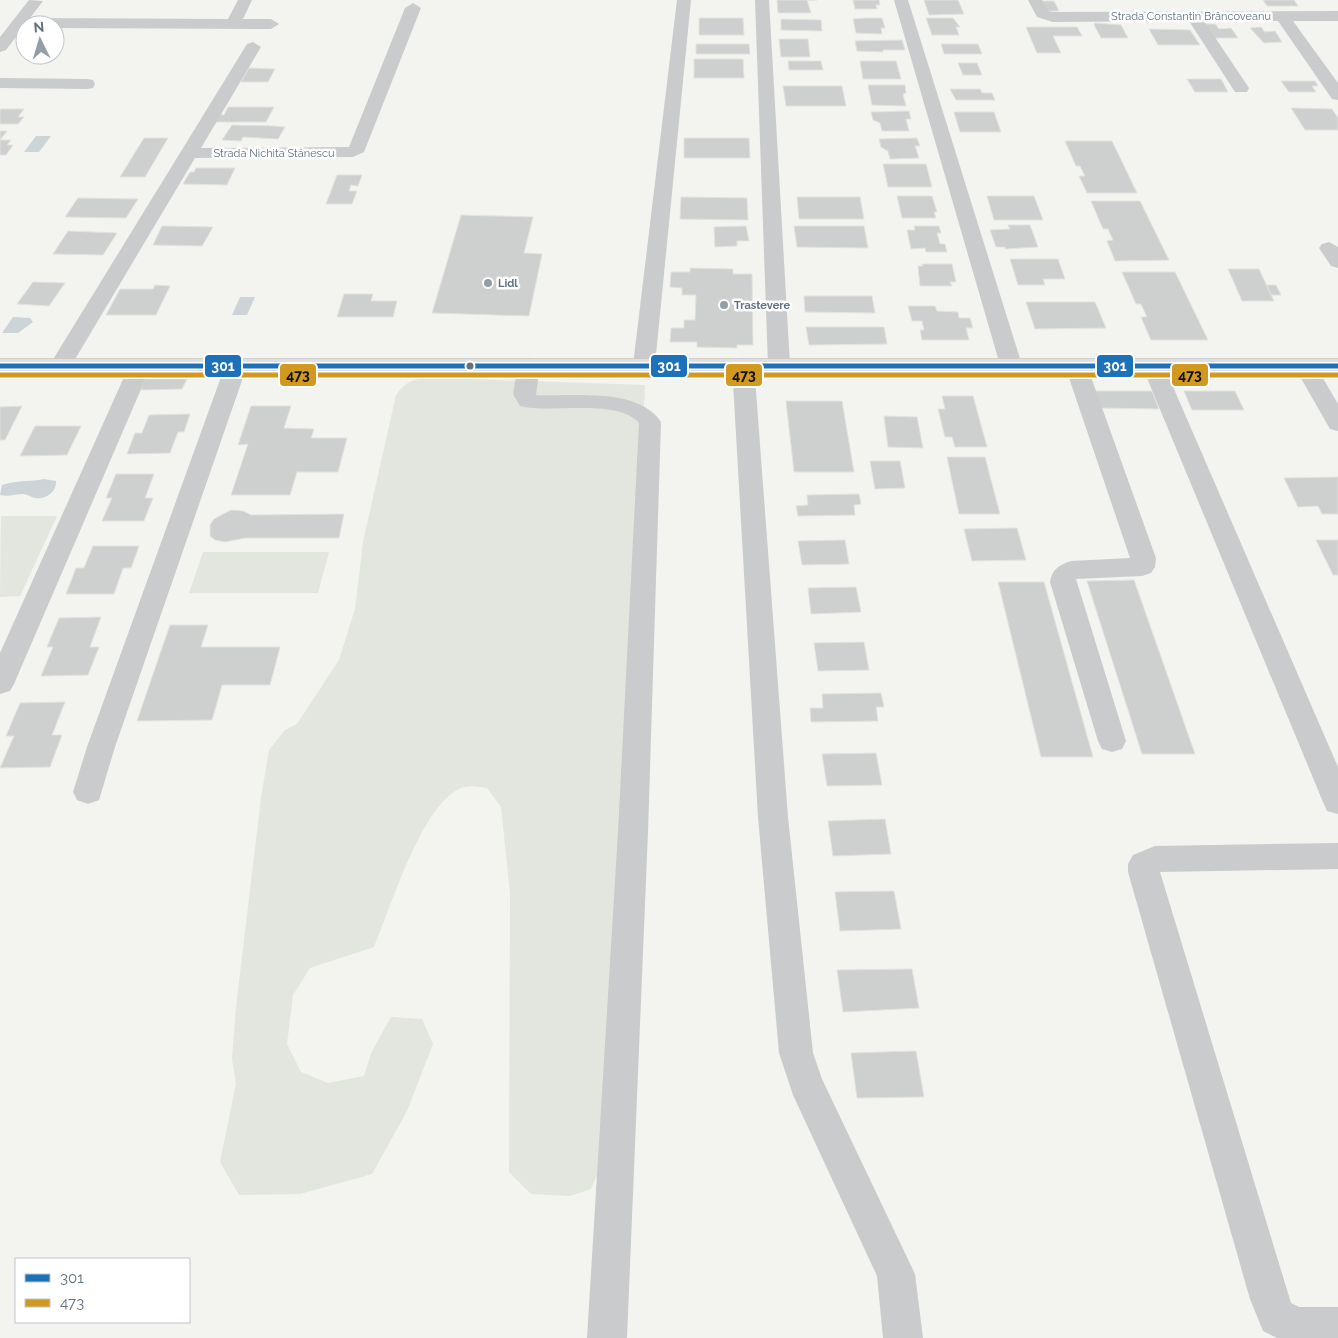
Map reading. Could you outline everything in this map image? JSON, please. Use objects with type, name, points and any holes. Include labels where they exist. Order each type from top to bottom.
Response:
[{"type":"street","points":[[233,24],[245,0]]},
{"type":"street","points":[[644,365],[684,0]]},
{"type":"street","points":[[762,0],[779,365]]},
{"type":"street","points":[[901,0],[1011,365]]},
{"type":"street","name":"Strada Constantin Brâncoveanu","points":[[1035,0],[1045,16],[1338,16]]},
{"type":"street","points":[[1126,0],[1136,16]]},
{"type":"street","points":[[1243,0],[1254,16]]},
{"type":"street","points":[[7,35],[36,1]]},
{"type":"street","name":"Strada Nichita Stănescu","points":[[188,153],[353,152],[358,148],[414,8]]},
{"type":"street","points":[[1193,16],[1242,88]]},
{"type":"street","points":[[1282,16],[1338,94]]},
{"type":"street","points":[[7,35],[233,24],[271,24]]},
{"type":"street","name":"Strada Nichita Stănescu","points":[[60,366],[253,47]]},
{"type":"street","points":[[0,83],[87,84]]},
{"type":"street","points":[[528,365],[524,394],[528,401],[614,405],[636,409],[647,415],[650,422],[633,842],[607,1338]]},
{"type":"street","points":[[743,365],[773,817],[796,1053],[804,1083],[896,1274],[903,1338]]},
{"type":"street","points":[[0,366],[1338,366]]},
{"type":"street","points":[[0,684],[140,366]]},
{"type":"street","points":[[88,792],[101,747],[236,366]]},
{"type":"street","points":[[1076,366],[1142,558],[1142,567],[1071,570],[1064,575],[1062,582],[1112,741]]},
{"type":"street","points":[[1153,366],[1338,802]]},
{"type":"street","points":[[1305,366],[1338,424]]},
{"type":"street","points":[[1338,856],[1155,859],[1144,864],[1144,872],[1270,1299],[1277,1317],[1297,1327],[1338,1327]]},
{"type":"shaded area","points":[[36,136],[51,136],[39,152],[24,152]]},
{"type":"shaded area","points":[[240,297],[255,297],[247,315],[232,315]]},
{"type":"shaded area","points":[[13,317],[30,318],[33,322],[18,333],[2,333]]},
{"type":"shaded area","points":[[440,378],[645,385],[602,1164],[591,1189],[570,1196],[531,1194],[509,1172],[510,893],[501,807],[487,788],[469,786],[449,796],[435,812],[422,833],[399,883],[374,947],[310,968],[293,995],[287,1044],[301,1072],[328,1083],[364,1076],[372,1051],[391,1017],[422,1019],[433,1044],[407,1111],[372,1174],[300,1194],[239,1195],[220,1162],[236,1084],[232,1059],[236,1007],[261,798],[269,750],[285,730],[297,724],[339,660],[355,609],[363,542],[396,395],[406,384],[415,380]]},
{"type":"shaded area","points":[[44,479],[56,481],[56,485],[50,494],[43,498],[35,498],[26,494],[0,495],[2,485],[12,482]]},
{"type":"shaded area","points":[[1,516],[57,516],[20,596],[0,597]]},
{"type":"shaded area","points":[[203,552],[329,552],[318,593],[189,593]]},
{"type":"building","points":[[777,0],[807,0],[811,13],[778,13]]},
{"type":"building","points":[[853,0],[879,0],[880,5],[876,5],[877,9],[855,9]]},
{"type":"building","points":[[924,0],[958,0],[964,14],[929,15]]},
{"type":"building","points":[[1263,0],[1294,0],[1298,6],[1267,6]]},
{"type":"building","points":[[1040,1],[1054,1],[1059,11],[1044,11]]},
{"type":"building","points":[[699,18],[743,18],[744,35],[699,35]]},
{"type":"building","points":[[882,18],[885,28],[881,28],[882,34],[856,33],[853,19]]},
{"type":"building","points":[[926,18],[953,18],[960,27],[956,27],[959,35],[932,35]]},
{"type":"building","points":[[781,19],[821,20],[822,31],[781,30]]},
{"type":"building","points":[[1095,23],[1121,25],[1128,38],[1101,38],[1094,25]]},
{"type":"building","points":[[1203,24],[1215,24],[1219,29],[1231,28],[1238,38],[1215,38]]},
{"type":"building","points":[[1026,27],[1077,27],[1082,36],[1053,36],[1061,53],[1037,53]]},
{"type":"building","points":[[1261,27],[1265,32],[1275,31],[1282,42],[1264,43],[1250,28]]},
{"type":"building","points":[[1149,29],[1190,30],[1200,45],[1158,45]]},
{"type":"building","points":[[779,39],[808,39],[810,57],[781,57]]},
{"type":"building","points":[[902,40],[905,50],[883,50],[883,52],[857,51],[855,41]]},
{"type":"building","points":[[696,44],[749,44],[750,54],[696,54]]},
{"type":"building","points":[[941,44],[978,44],[982,54],[944,54]]},
{"type":"building","points":[[694,59],[743,59],[744,78],[694,78]]},
{"type":"building","points":[[788,61],[821,61],[823,70],[789,70]]},
{"type":"building","points":[[860,61],[896,61],[901,79],[863,79]]},
{"type":"building","points":[[958,63],[977,63],[982,75],[963,75]]},
{"type":"building","points":[[249,68],[275,69],[268,82],[241,82]]},
{"type":"building","points":[[1187,79],[1221,79],[1228,92],[1195,92]]},
{"type":"building","points":[[1281,81],[1315,81],[1318,86],[1312,86],[1316,92],[1289,92]]},
{"type":"building","points":[[868,85],[905,85],[906,93],[903,94],[906,106],[872,105]]},
{"type":"building","points":[[783,86],[842,86],[846,106],[786,106]]},
{"type":"building","points":[[950,89],[980,89],[982,93],[992,93],[995,100],[956,100]]},
{"type":"building","points":[[228,107],[274,107],[266,122],[211,122],[215,114],[224,115]]},
{"type":"building","points":[[1291,108],[1332,109],[1338,118],[1338,130],[1305,130]]},
{"type":"building","points":[[0,109],[24,109],[18,117],[24,117],[18,124],[0,124]]},
{"type":"building","points":[[909,111],[911,119],[906,119],[909,131],[882,131],[880,123],[873,120],[871,112]]},
{"type":"building","points":[[954,112],[994,112],[1001,132],[960,132]]},
{"type":"building","points":[[232,125],[285,127],[278,139],[243,137],[241,141],[222,140]]},
{"type":"building","points":[[0,131],[7,131],[0,140]]},
{"type":"building","points":[[144,138],[168,138],[145,177],[120,177]]},
{"type":"building","points":[[684,138],[749,138],[750,158],[684,158]]},
{"type":"building","points":[[917,138],[920,146],[915,146],[919,158],[890,159],[888,151],[881,147],[879,139]]},
{"type":"building","points":[[0,140],[11,140],[7,145],[13,145],[6,155],[0,155]]},
{"type":"building","points":[[1065,141],[1112,141],[1137,193],[1087,193],[1079,176],[1085,176],[1080,166],[1076,166]]},
{"type":"building","points":[[883,164],[926,164],[932,187],[888,187]]},
{"type":"building","points":[[196,168],[235,168],[227,185],[183,184],[190,172],[194,172]]},
{"type":"building","points":[[337,175],[362,175],[358,186],[351,185],[349,191],[357,191],[352,204],[326,204]]},
{"type":"building","points":[[897,196],[932,196],[937,212],[934,212],[936,218],[902,218]]},
{"type":"building","points":[[987,196],[1034,196],[1043,220],[994,220]]},
{"type":"building","points":[[681,197],[747,198],[748,220],[680,219]]},
{"type":"building","points":[[797,197],[860,197],[864,219],[799,219]]},
{"type":"building","points":[[78,198],[138,199],[126,218],[65,217]]},
{"type":"building","points":[[1091,201],[1140,201],[1169,260],[1115,261],[1107,241],[1113,240],[1108,229],[1103,229]]},
{"type":"building","name":"Lidl","points":[[461,215],[533,217],[524,253],[542,254],[529,316],[432,313]]},
{"type":"building","points":[[1008,225],[1030,225],[1038,247],[1005,249],[1005,247],[996,247],[990,230],[1010,229]]},
{"type":"building","points":[[162,226],[213,227],[202,246],[153,245]]},
{"type":"building","points":[[746,226],[749,241],[737,241],[737,246],[715,247],[714,227]]},
{"type":"building","points":[[794,226],[864,226],[868,248],[797,247]]},
{"type":"building","points":[[914,226],[939,226],[941,233],[937,233],[940,244],[945,244],[947,252],[926,252],[925,248],[911,249],[907,230],[915,230]]},
{"type":"building","points":[[68,231],[117,233],[103,255],[53,254]]},
{"type":"building","points":[[1010,259],[1058,259],[1065,279],[1043,279],[1045,285],[1018,285]]},
{"type":"building","points":[[922,264],[952,264],[956,282],[950,282],[952,286],[920,286],[918,266],[923,266]]},
{"type":"building","name":"Trastevere","points":[[690,268],[733,269],[733,274],[752,274],[753,345],[737,345],[737,348],[697,347],[697,342],[670,342],[671,328],[684,328],[684,320],[695,320],[696,295],[682,295],[682,288],[670,287],[671,272],[690,272]]},
{"type":"building","points":[[1228,269],[1259,269],[1274,301],[1242,301]]},
{"type":"building","points":[[1122,272],[1175,272],[1208,340],[1151,340],[1141,317],[1147,317],[1141,304],[1136,304]]},
{"type":"building","points":[[33,282],[65,283],[49,306],[17,304]]},
{"type":"building","points":[[155,285],[170,286],[156,315],[106,315],[120,289],[153,289]]},
{"type":"building","points":[[1267,285],[1276,285],[1281,295],[1271,295]]},
{"type":"building","points":[[344,294],[373,294],[371,301],[397,301],[393,317],[337,317]]},
{"type":"building","points":[[804,296],[872,296],[875,313],[805,312]]},
{"type":"building","points":[[1026,302],[1095,302],[1106,328],[1035,329]]},
{"type":"building","points":[[908,306],[935,306],[937,311],[958,312],[959,318],[970,318],[973,328],[966,328],[969,340],[922,340],[920,330],[924,330],[922,321],[912,321]]},
{"type":"building","points":[[806,327],[884,327],[887,344],[809,345]]},
{"type":"building","points":[[145,379],[187,379],[182,389],[141,390]]},
{"type":"building","points":[[1094,391],[1152,391],[1159,409],[1100,408]]},
{"type":"building","points":[[1184,391],[1235,391],[1244,410],[1192,410]]},
{"type":"building","points":[[942,396],[973,396],[987,447],[955,447],[952,437],[945,437],[938,409],[945,409]]},
{"type":"building","points":[[786,401],[842,401],[854,472],[794,472]]},
{"type":"building","points":[[22,406],[5,440],[0,440],[0,407]]},
{"type":"building","points":[[251,406],[291,406],[284,428],[314,429],[311,438],[347,438],[338,472],[297,472],[290,495],[231,495],[248,444],[238,445]]},
{"type":"building","points":[[190,414],[184,432],[178,432],[170,453],[127,454],[135,433],[142,433],[149,415]]},
{"type":"building","points":[[884,416],[917,417],[923,448],[888,447]]},
{"type":"building","points":[[35,426],[81,426],[67,455],[20,456]]},
{"type":"building","points":[[947,457],[985,457],[1000,514],[959,514]]},
{"type":"building","points":[[870,461],[900,461],[905,488],[875,489]]},
{"type":"building","points":[[116,474],[154,474],[145,498],[153,498],[144,521],[102,521],[112,498],[106,498]]},
{"type":"building","points":[[1338,477],[1338,514],[1322,514],[1318,506],[1298,507],[1284,478]]},
{"type":"building","points":[[859,494],[861,504],[854,505],[855,515],[798,516],[796,506],[808,505],[807,495]]},
{"type":"building","points":[[231,510],[243,511],[251,515],[344,514],[339,538],[245,538],[225,542],[215,540],[210,536],[210,525],[214,519]]},
{"type":"building","points":[[1017,528],[1026,560],[972,561],[964,529]]},
{"type":"building","points":[[845,540],[849,564],[802,565],[798,541]]},
{"type":"building","points":[[1316,540],[1338,540],[1338,575],[1333,575]]},
{"type":"building","points":[[93,546],[139,546],[131,568],[123,568],[114,594],[66,594],[76,568],[84,568]]},
{"type":"building","points":[[1134,580],[1195,754],[1142,754],[1087,581]]},
{"type":"building","points":[[998,582],[1044,582],[1093,757],[1041,757]]},
{"type":"building","points":[[856,587],[861,612],[811,614],[808,588]]},
{"type":"building","points":[[101,617],[90,647],[99,647],[88,675],[41,676],[53,647],[47,647],[59,618]]},
{"type":"building","points":[[170,625],[208,625],[201,647],[280,647],[270,685],[222,685],[212,720],[137,721]]},
{"type":"building","points":[[864,642],[869,670],[818,671],[814,643]]},
{"type":"building","points":[[881,693],[884,707],[876,707],[878,721],[811,722],[810,708],[823,708],[822,694]]},
{"type":"building","points":[[65,702],[52,735],[62,735],[50,767],[0,768],[14,736],[6,736],[20,703]]},
{"type":"building","points":[[876,753],[882,785],[827,786],[822,754]]},
{"type":"building","points":[[885,819],[891,854],[833,856],[828,821]]},
{"type":"building","points":[[894,891],[901,929],[840,931],[835,892]]},
{"type":"building","points":[[912,969],[919,1008],[843,1012],[837,970]]},
{"type":"building","points":[[916,1051],[924,1097],[857,1098],[851,1053]]},
{"type":"transit line","name":"301","points":[[0,366],[1338,366]]},
{"type":"transit line","name":"473","points":[[0,375],[1338,375]]},
{"type":"place","name":"Lidl","points":[[488,283]]},
{"type":"place","name":"Trastevere","points":[[724,305]]}]
